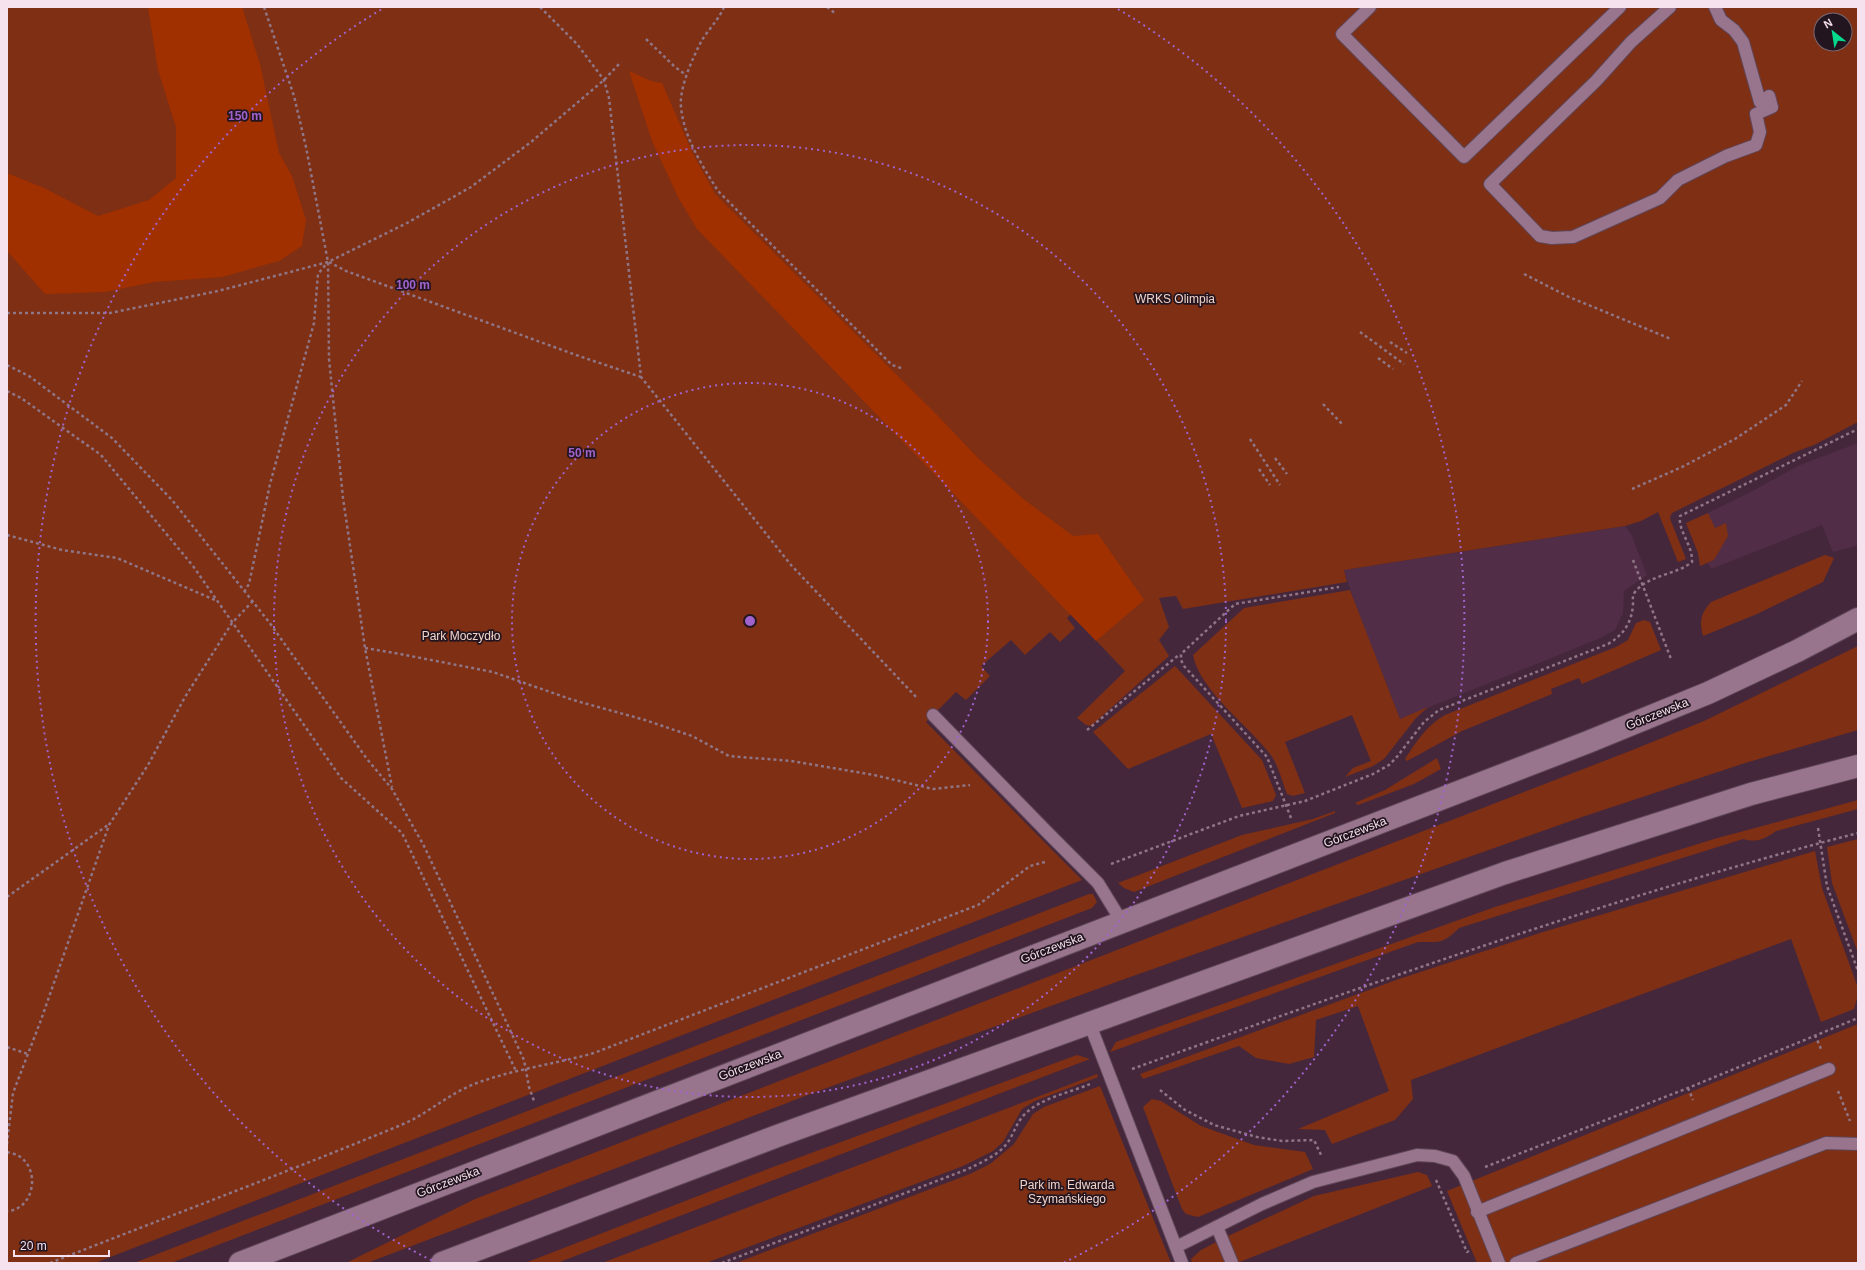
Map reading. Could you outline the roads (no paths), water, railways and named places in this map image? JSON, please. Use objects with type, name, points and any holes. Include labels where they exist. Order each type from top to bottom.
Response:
[{"type":"main road","name":"Górczewska","points":[[240,1263],[1588,742],[1708,693],[1796,651],[1858,619]]},
{"type":"main road","points":[[442,1263],[780,1134],[1512,871],[1751,794],[1858,766]]},
{"type":"lane","points":[[1370,7],[1342,34],[1464,157],[1620,7]]},
{"type":"lane","points":[[1670,7],[1631,42],[1596,81],[1490,184],[1540,236],[1552,238],[1573,237],[1660,198],[1678,180],[1726,156],[1756,145],[1760,132],[1756,114],[1772,107],[1769,96],[1760,102],[1743,42],[1734,30],[1721,20],[1715,7]]},
{"type":"lane","points":[[933,715],[998,783],[1098,883],[1122,922]]},
{"type":"lane","points":[[1089,1022],[1182,1263]]},
{"type":"lane","points":[[1477,1212],[1829,1069]]},
{"type":"lane","points":[[1516,1263],[1826,1143],[1858,1144]]},
{"type":"lane","points":[[1176,1247],[1262,1204],[1313,1182],[1417,1155],[1435,1156],[1453,1161],[1464,1176],[1477,1212],[1499,1263]]},
{"type":"lane","points":[[1217,1227],[1232,1263]]},
{"type":"park label","name":"WRKS Olimpia","points":[[1175,299]]},
{"type":"park label","name":"Park Moczydło","points":[[461,636]]},
{"type":"park label","name":"Park im. Edwarda Szymańskiego","points":[[1067,1192]]}]
